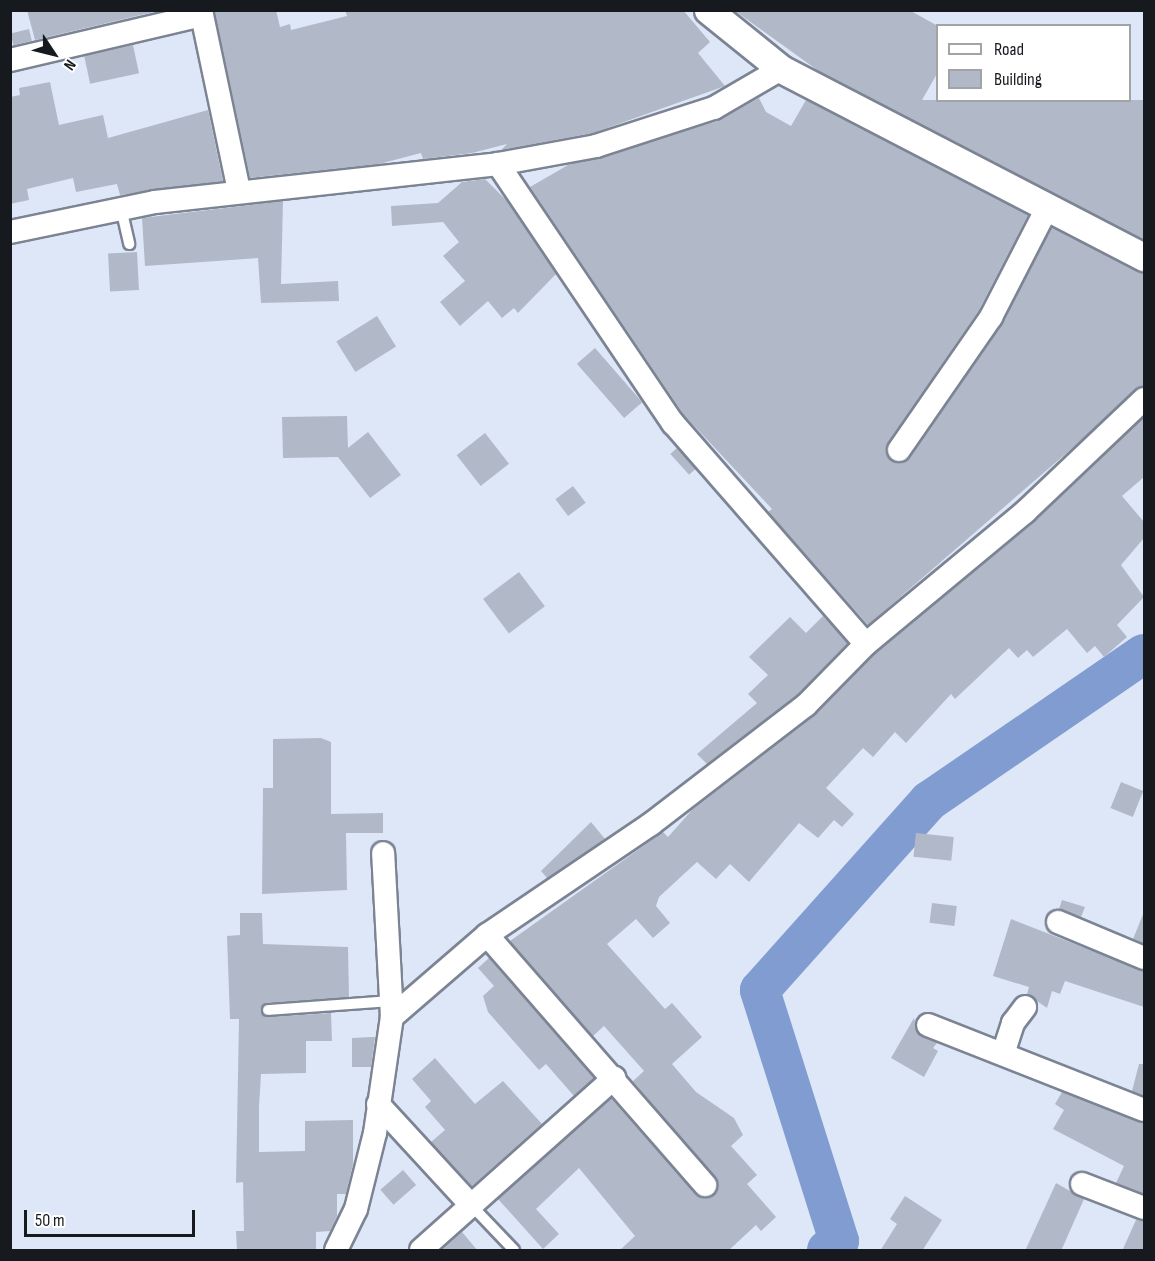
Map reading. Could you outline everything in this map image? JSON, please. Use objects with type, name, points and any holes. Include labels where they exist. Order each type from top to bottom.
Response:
[{"type":"street","points":[[708,10],[782,69],[1046,210],[1144,258]]},
{"type":"street","points":[[10,60],[211,13],[239,191]]},
{"type":"street","points":[[10,232],[121,208],[239,191],[498,164],[652,132],[714,108],[782,69]]},
{"type":"street","points":[[498,164],[673,423],[866,644]]},
{"type":"street","points":[[898,450],[991,317],[1046,210]]},
{"type":"street","points":[[391,1009],[487,935],[748,751],[806,705],[866,644],[1025,512],[1144,399]]},
{"type":"street","points":[[336,1251],[356,1209],[378,1104],[391,1009],[383,853]]},
{"type":"street","points":[[1058,922],[1144,958]]},
{"type":"street","points":[[487,935],[705,1185]]},
{"type":"street","points":[[1003,1054],[1012,1023],[1025,1007]]},
{"type":"street","points":[[928,1025],[1144,1110]]},
{"type":"street","points":[[420,1251],[469,1203],[614,1078]]},
{"type":"street","points":[[378,1104],[469,1203]]},
{"type":"street","points":[[1082,1184],[1144,1208]]},
{"type":"lane","points":[[121,208],[129,244]]},
{"type":"lane","points":[[268,1010],[391,1009]]},
{"type":"lane","points":[[469,1203],[514,1251]]},
{"type":"building","points":[[27,10],[162,10],[35,40]]},
{"type":"building","points":[[214,10],[276,10],[280,27],[290,24],[291,30],[347,16],[345,10],[683,10],[710,42],[698,53],[725,86],[593,133],[501,150],[507,144],[472,153],[423,159],[421,153],[379,164],[250,178]]},
{"type":"building","points":[[734,10],[909,10],[936,25],[936,76],[922,100],[936,100],[936,102],[1131,102],[1131,100],[1144,100],[1144,240],[820,72]]},
{"type":"building","points":[[29,29],[32,41],[13,45],[11,34]]},
{"type":"building","points":[[133,45],[139,73],[90,84],[84,55]]},
{"type":"building","points":[[50,82],[59,125],[103,115],[108,138],[208,110],[223,181],[120,195],[117,184],[76,192],[73,178],[27,189],[29,200],[10,204],[10,97],[20,95],[19,88]]},
{"type":"building","points":[[759,98],[766,112],[791,126],[806,100],[1028,215],[979,310],[888,442],[892,461],[910,458],[1002,325],[1052,227],[1144,273],[1144,386],[868,625],[768,512],[772,509],[684,415],[530,187],[568,165],[718,121]]},
{"type":"building","points":[[485,179],[506,200],[556,274],[518,313],[514,308],[502,318],[488,301],[460,326],[440,302],[465,281],[443,256],[459,242],[443,222],[392,226],[391,206],[438,203],[462,182]]},
{"type":"building","points":[[283,201],[281,284],[338,281],[339,301],[261,303],[258,258],[145,266],[142,218]]},
{"type":"building","points":[[137,252],[139,290],[110,291],[108,254]]},
{"type":"building","points":[[377,316],[396,347],[355,372],[336,341]]},
{"type":"building","points":[[595,348],[642,402],[624,418],[577,364]]},
{"type":"building","points":[[347,416],[348,448],[368,432],[401,475],[370,498],[338,457],[283,458],[282,417]]},
{"type":"building","points":[[1144,417],[1144,477],[1122,496],[1144,522],[1144,538],[1121,565],[1144,597],[1117,625],[1127,637],[1104,657],[1095,646],[1087,653],[1067,629],[1033,657],[1027,650],[1018,658],[1009,648],[955,699],[951,694],[906,743],[895,732],[873,757],[863,748],[826,788],[854,814],[842,827],[834,820],[818,838],[799,823],[749,882],[730,864],[716,879],[697,862],[659,897],[656,906],[670,923],[653,938],[636,919],[607,944],[665,1009],[672,1003],[702,1037],[672,1064],[696,1092],[734,1118],[743,1135],[731,1146],[757,1175],[747,1184],[776,1217],[761,1231],[756,1225],[728,1251],[619,1251],[635,1236],[579,1168],[536,1209],[559,1234],[543,1249],[498,1199],[611,1098],[695,1194],[708,1198],[718,1183],[633,1081],[644,1071],[604,1026],[593,1036],[510,941],[663,832],[668,837],[692,810],[814,716],[875,654],[1034,522]]},
{"type":"building","points":[[485,433],[509,464],[481,486],[457,455]]},
{"type":"building","points":[[677,448],[696,469],[689,475],[670,454]]},
{"type":"building","points":[[573,486],[586,503],[568,516],[555,499]]},
{"type":"building","points":[[519,572],[545,606],[509,633],[483,599]]},
{"type":"building","points":[[823,616],[848,643],[797,695],[707,764],[697,754],[757,703],[748,694],[768,675],[749,657],[790,617],[806,633]]},
{"type":"building","points":[[321,738],[331,742],[331,814],[383,813],[383,833],[346,833],[347,890],[262,894],[263,788],[273,788],[273,739]]},
{"type":"building","points":[[1121,782],[1143,791],[1133,817],[1111,808]]},
{"type":"building","points":[[591,822],[605,839],[547,878],[541,871]]},
{"type":"building","points":[[916,833],[954,837],[951,861],[913,857]]},
{"type":"building","points":[[1062,900],[1085,907],[1081,917],[1059,909]]},
{"type":"building","points":[[932,903],[957,906],[954,926],[930,923]]},
{"type":"building","points":[[1144,912],[1144,944],[1133,939]]},
{"type":"building","points":[[240,913],[262,913],[263,944],[348,947],[349,997],[267,1003],[261,1010],[269,1017],[331,1013],[332,1041],[306,1041],[306,1073],[261,1074],[259,1152],[305,1151],[305,1121],[353,1120],[353,1164],[346,1194],[337,1194],[337,1216],[330,1231],[316,1232],[316,1251],[237,1251],[236,1231],[244,1231],[243,1182],[236,1183],[239,1019],[230,1019],[227,936],[240,935]]},
{"type":"building","points":[[1011,919],[1144,971],[1144,1007],[1065,981],[1060,994],[1052,991],[1047,1008],[1027,994],[1029,987],[993,976]]},
{"type":"building","points":[[489,958],[594,1078],[574,1096],[546,1064],[539,1070],[488,1012],[483,996],[494,986],[478,968]]},
{"type":"building","points":[[914,1018],[918,1034],[937,1043],[933,1048],[938,1051],[924,1077],[891,1058]]},
{"type":"building","points":[[375,1037],[371,1067],[352,1067],[352,1038]]},
{"type":"building","points":[[435,1058],[475,1104],[503,1081],[542,1124],[472,1186],[431,1142],[445,1130],[425,1107],[431,1101],[412,1079]]},
{"type":"building","points":[[1139,1064],[1144,1064],[1144,1096],[1132,1091]]},
{"type":"building","points":[[1062,1092],[1144,1123],[1144,1194],[1116,1183],[1124,1166],[1053,1129],[1064,1110],[1055,1104]]},
{"type":"building","points":[[403,1170],[416,1185],[393,1205],[380,1190]]},
{"type":"building","points":[[1056,1183],[1084,1199],[1061,1251],[1025,1251]]},
{"type":"building","points":[[905,1196],[942,1220],[922,1251],[880,1251],[897,1224],[890,1219]]},
{"type":"building","points":[[1136,1220],[1144,1221],[1144,1251],[1122,1251]]},
{"type":"building","points":[[462,1232],[478,1251],[441,1251]]},
{"type":"waterway","points":[[827,1250],[839,1241],[760,990],[929,801],[1144,654]]}]
